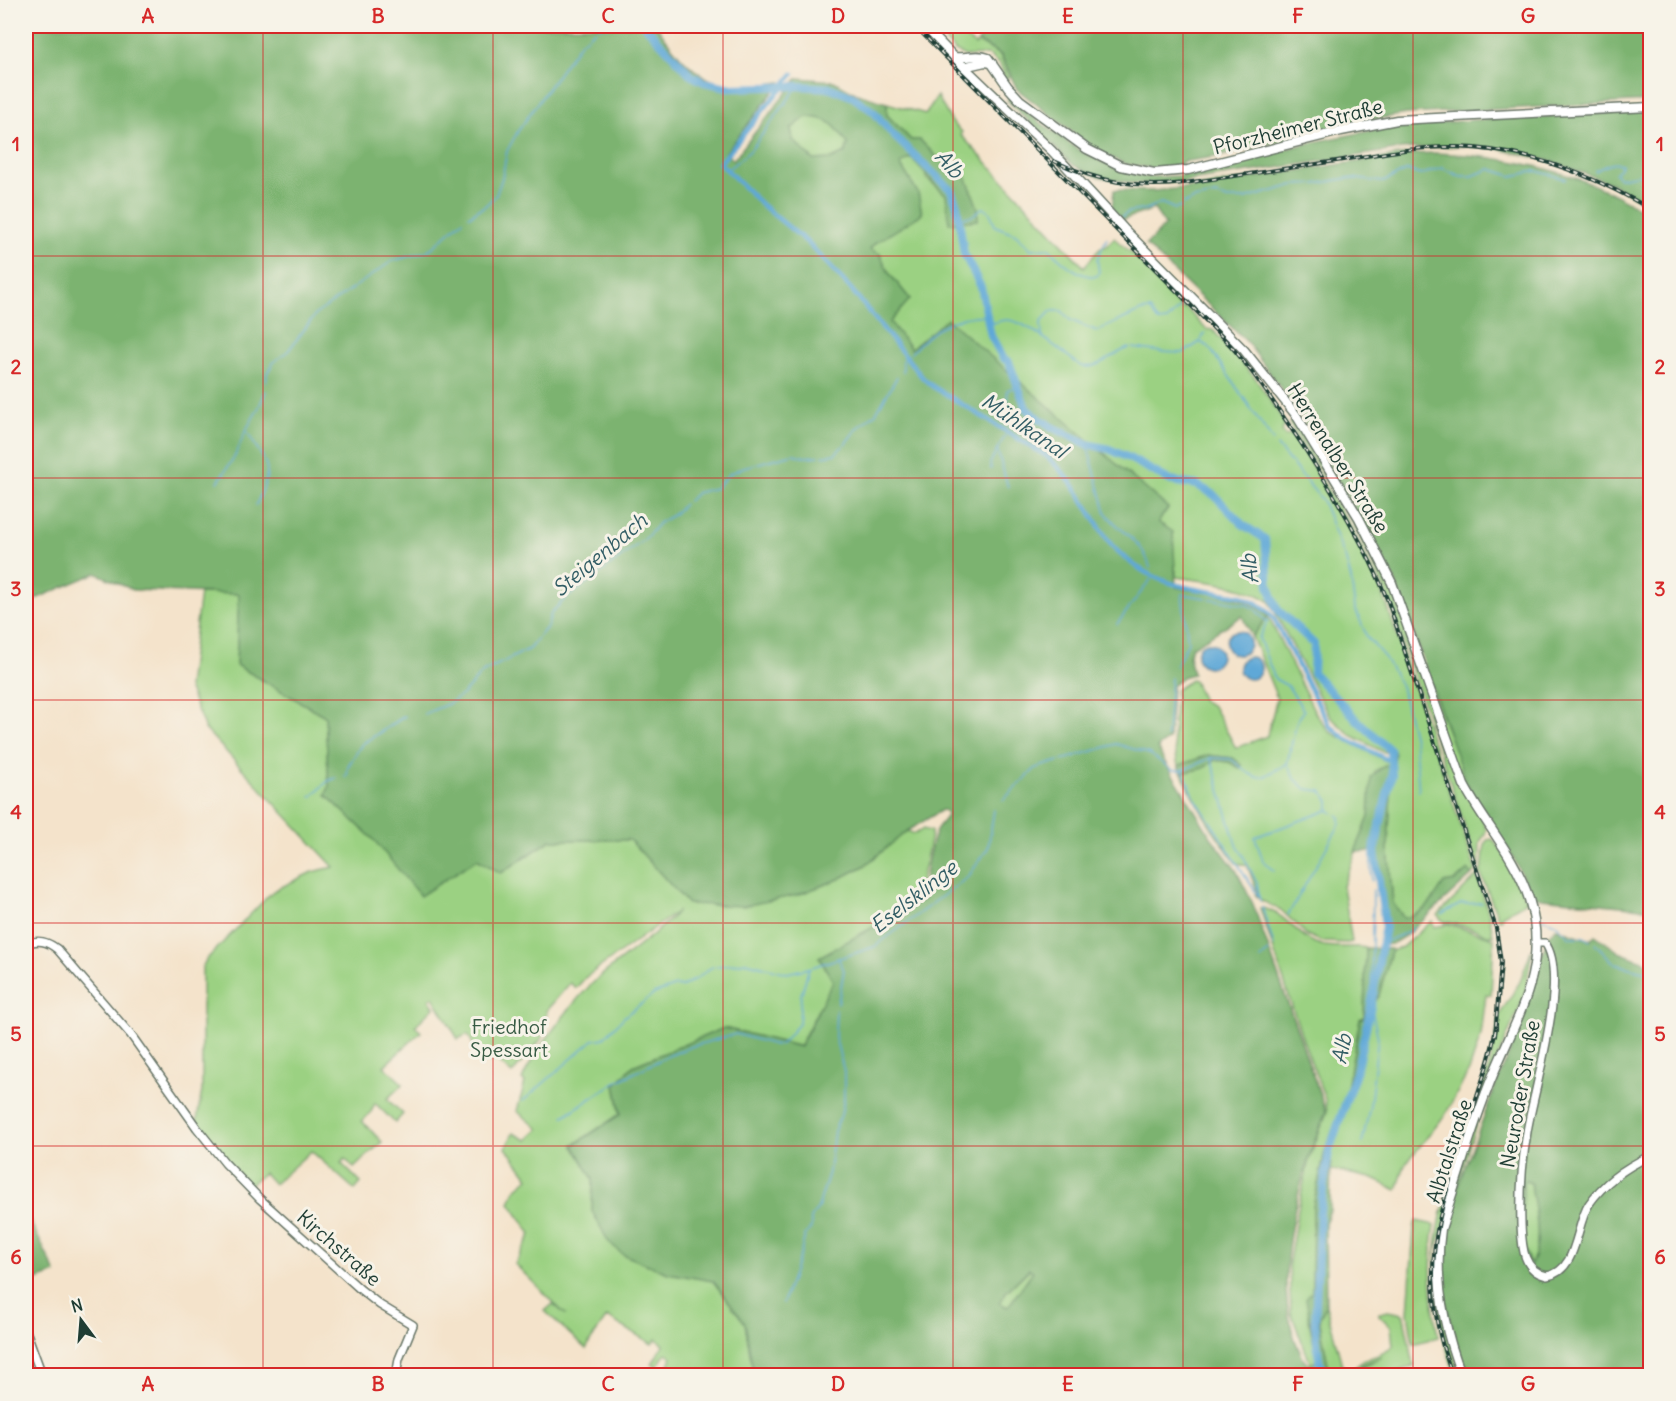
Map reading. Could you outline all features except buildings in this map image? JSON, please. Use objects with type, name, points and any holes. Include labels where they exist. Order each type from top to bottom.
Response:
[{"type":"main road","points":[[924,26],[953,57],[966,62],[992,63]]},
{"type":"main road","points":[[966,62],[985,56],[992,63]]},
{"type":"main road","name":"Herrenalber Straße","points":[[966,62],[978,80],[1045,144],[1124,229],[1244,350],[1296,415],[1359,518],[1392,583],[1464,784],[1475,805],[1513,862],[1525,886],[1533,915],[1536,943]]},
{"type":"main road","points":[[978,63],[975,69],[978,80]]},
{"type":"main road","name":"Pforzheimer Straße","points":[[992,63],[1020,100],[1087,149],[1121,166],[1154,173],[1188,170],[1341,131],[1397,120],[1650,107]]},
{"type":"main road","name":"Albtalstraße","points":[[1462,1376],[1442,1304],[1438,1249],[1441,1230],[1486,1091],[1529,993],[1536,943]]},
{"type":"main road","points":[[26,1332],[42,1376]]},
{"type":"street","name":"Kirchstraße","points":[[26,944],[33,941],[44,941],[57,949],[130,1035],[197,1128],[249,1189],[361,1290],[380,1305],[413,1325],[399,1359],[396,1376]]},
{"type":"street","name":"Neuroder Straße","points":[[1536,943],[1545,943],[1550,955],[1553,976],[1552,1012],[1526,1134],[1522,1179],[1522,1239],[1526,1260],[1531,1267],[1539,1274],[1547,1276],[1562,1269],[1572,1255],[1584,1214],[1601,1189],[1616,1174],[1650,1156]]},
{"type":"green space","points":[[26,26],[657,26],[688,64],[718,83],[730,86],[755,86],[781,82],[726,152],[733,160],[798,78],[834,81],[857,94],[887,103],[887,115],[911,140],[920,140],[940,160],[951,158],[964,171],[978,208],[978,220],[949,223],[946,195],[911,158],[900,164],[918,193],[922,214],[875,243],[870,249],[880,254],[889,273],[910,299],[890,322],[911,349],[947,319],[1168,508],[1158,522],[1173,532],[1176,587],[1225,595],[1249,603],[1268,616],[1252,637],[1242,616],[1192,647],[1189,655],[1193,674],[1182,677],[1172,686],[1169,739],[1158,747],[1211,837],[1236,870],[1253,904],[1326,1112],[1305,1171],[1296,1205],[1289,1239],[1286,1274],[1288,1307],[1295,1338],[1308,1366],[1317,1360],[1306,1299],[1312,1292],[1313,1207],[1325,1151],[1331,1151],[1330,1210],[1325,1223],[1326,1306],[1319,1319],[1330,1375],[756,1375],[753,1370],[745,1323],[713,1281],[668,1273],[622,1254],[608,1241],[592,1211],[593,1179],[574,1145],[621,1114],[615,1085],[633,1066],[724,1028],[800,1047],[833,981],[819,957],[924,899],[925,874],[931,846],[937,829],[947,815],[946,811],[942,810],[907,831],[864,866],[839,879],[797,895],[744,906],[688,904],[630,840],[551,840],[501,873],[477,859],[420,896],[374,840],[326,795],[329,787],[325,716],[236,665],[239,594],[133,590],[96,573],[26,603]],"holes":[[[806,117],[831,123],[848,144],[845,153],[832,159],[813,160],[793,140],[791,129]],[[1029,1269],[1033,1271],[1008,1307],[999,1303],[1006,1292]]]},
{"type":"green space","points":[[931,26],[951,26],[956,34],[975,45],[978,42],[1000,55],[1009,77],[1005,79],[1000,65],[989,55],[965,56],[955,51]]},
{"type":"green space","points":[[991,26],[1650,26],[1650,101],[1407,114],[1353,123],[1226,155],[1181,162],[1182,168],[1155,169],[1126,164],[1098,152],[1017,89],[1001,55],[978,41]]},
{"type":"green space","points":[[937,96],[952,122],[962,132],[961,135],[1084,267],[1101,247],[1105,247],[1114,238],[1167,288],[1164,290],[1183,309],[1185,307],[1206,329],[1213,330],[1256,379],[1285,423],[1282,432],[1285,436],[1292,434],[1347,520],[1382,591],[1476,871],[1472,875],[1469,870],[1455,881],[1444,883],[1432,901],[1418,913],[1404,918],[1393,903],[1388,848],[1394,751],[1383,752],[1351,735],[1330,717],[1269,601],[1236,587],[1176,577],[1176,571],[1158,523],[1168,508],[947,320],[911,349],[889,322],[910,299],[889,273],[880,254],[869,250],[875,243],[922,214],[918,193],[900,164],[911,158],[925,172],[927,179],[978,220],[940,160],[920,140],[911,140],[887,115],[887,103],[926,114]]},
{"type":"green space","points":[[1010,97],[1034,118],[1082,152],[1114,168],[1145,177],[1179,176],[1314,142],[1385,128],[1473,120],[1650,111],[1650,206],[1613,184],[1551,161],[1494,148],[1461,146],[1402,149],[1176,183],[1133,183],[1096,176],[1073,165],[1007,100]]},
{"type":"green space","points":[[806,117],[831,123],[848,144],[845,153],[832,159],[814,160],[793,140],[791,129]]},
{"type":"green space","points":[[1436,153],[1492,158],[1548,170],[1602,188],[1650,216],[1650,909],[1541,898],[1531,895],[1513,857],[1465,780],[1395,580],[1299,413],[1247,342],[1146,245],[1165,225],[1154,209],[1122,220],[1112,209],[1114,190],[1153,191],[1194,187],[1406,154]]},
{"type":"green space","points":[[1297,422],[1323,470],[1329,474],[1384,571],[1486,828],[1480,842],[1479,868],[1386,592],[1350,517],[1289,423]]},
{"type":"green space","name":"Friedhof Spessart","points":[[200,593],[239,594],[236,665],[325,716],[329,787],[326,795],[374,840],[477,859],[501,873],[551,840],[630,840],[688,904],[797,895],[839,879],[864,866],[907,831],[915,834],[923,829],[931,831],[924,868],[913,906],[819,957],[833,981],[799,1046],[724,1028],[633,1066],[615,1085],[620,1114],[573,1145],[593,1179],[592,1211],[622,1254],[668,1273],[713,1281],[745,1323],[753,1370],[747,1375],[670,1375],[672,1368],[669,1365],[672,1357],[666,1353],[657,1366],[652,1364],[663,1345],[656,1339],[652,1344],[607,1317],[586,1349],[545,1311],[553,1304],[566,1315],[515,1264],[531,1234],[510,1203],[515,1190],[529,1178],[506,1148],[513,1133],[527,1140],[539,1129],[517,1111],[525,1082],[522,1080],[527,1069],[544,1042],[587,989],[678,911],[586,977],[576,988],[570,983],[535,1028],[543,1037],[512,1074],[496,1060],[482,1063],[468,1034],[458,1039],[433,997],[429,999],[434,1007],[415,1026],[421,1032],[384,1066],[403,1084],[387,1099],[403,1114],[395,1123],[375,1103],[371,1112],[362,1121],[382,1142],[354,1168],[345,1159],[341,1163],[361,1183],[355,1190],[311,1151],[274,1184],[264,1173],[248,1186],[196,1125],[202,1091],[202,968],[206,960],[273,891],[312,872],[334,867],[205,729],[188,687]]},
{"type":"green space","points":[[1268,616],[1316,714],[1330,732],[1388,762],[1389,766],[1385,765],[1375,771],[1369,817],[1343,886],[1352,942],[1323,942],[1307,935],[1281,910],[1260,900],[1255,894],[1258,893],[1247,865],[1236,863],[1228,852],[1200,808],[1182,773],[1204,768],[1214,760],[1229,762],[1240,768],[1242,765],[1208,755],[1178,766],[1173,739],[1176,690],[1191,680],[1194,681],[1203,701],[1213,706],[1236,748],[1267,736],[1277,698],[1252,637]]},
{"type":"green space","points":[[1208,755],[1233,758],[1242,765],[1240,768],[1229,762],[1214,760],[1204,768],[1182,773],[1178,766]]},
{"type":"green space","points":[[1385,765],[1389,766],[1391,776],[1394,775],[1388,848],[1393,903],[1404,918],[1423,910],[1444,883],[1455,881],[1469,870],[1472,875],[1408,934],[1392,944],[1383,945],[1386,926],[1376,851],[1355,852],[1369,817],[1371,777]]},
{"type":"green space","points":[[1493,839],[1511,864],[1527,901],[1501,916],[1502,919],[1499,920],[1480,872],[1485,844],[1487,840]]},
{"type":"green space","points":[[1477,876],[1493,935],[1486,935],[1477,930],[1441,920],[1438,915]]},
{"type":"green space","points":[[1260,908],[1268,909],[1282,917],[1315,943],[1366,948],[1364,1017],[1360,1019],[1346,1094],[1325,1151],[1313,1207],[1312,1292],[1309,1321],[1317,1360],[1311,1365],[1291,1313],[1289,1262],[1309,1159],[1327,1112],[1325,1099],[1303,1040]]},
{"type":"green space","points":[[1432,921],[1434,927],[1445,925],[1445,923],[1494,938],[1491,995],[1486,995],[1481,1035],[1469,1071],[1445,1115],[1405,1165],[1397,1190],[1371,1178],[1331,1170],[1331,1151],[1357,1073],[1366,1024],[1372,1006],[1379,995],[1391,951],[1402,947]]},
{"type":"green space","points":[[1556,928],[1590,940],[1595,935],[1619,952],[1650,964],[1650,1375],[1468,1376],[1448,1311],[1442,1270],[1447,1221],[1462,1174],[1523,1018],[1538,959],[1543,952],[1547,938]],"holes":[[[1523,1182],[1531,1183],[1538,1235],[1531,1264],[1524,1247],[1522,1213]]]},
{"type":"green space","points":[[1366,948],[1391,949],[1391,951],[1379,995],[1372,1006],[1366,1024],[1357,1073],[1350,1094],[1346,1094],[1360,1019],[1364,1017]]},
{"type":"green space","points":[[1532,951],[1525,995],[1496,1061],[1436,1251],[1442,1212],[1491,1060],[1500,1014],[1520,982]]},
{"type":"green space","points":[[1523,1182],[1531,1183],[1538,1235],[1531,1264],[1524,1247],[1523,1236]]},
{"type":"green space","points":[[26,1213],[56,1273],[26,1284]]},
{"type":"green space","points":[[1416,1221],[1435,1225],[1431,1281],[1438,1337],[1413,1344],[1408,1313]]},
{"type":"green space","points":[[1436,1257],[1459,1375],[1456,1376],[1439,1315],[1436,1295]]},
{"type":"green space","points":[[1030,1269],[1033,1271],[1008,1307],[999,1303],[1006,1292]]},
{"type":"green space","points":[[1326,1306],[1342,1365],[1352,1371],[1362,1362],[1393,1346],[1391,1327],[1379,1315],[1379,1313],[1388,1311],[1403,1314],[1414,1366],[1396,1372],[1397,1375],[1367,1375],[1363,1366],[1382,1357],[1361,1365],[1365,1375],[1330,1375],[1319,1318]]},
{"type":"water","points":[[1238,631],[1247,634],[1250,643],[1247,652],[1238,655],[1229,652],[1226,643],[1229,634]]},
{"type":"water","points":[[1209,643],[1217,647],[1221,655],[1217,663],[1209,667],[1201,663],[1197,655],[1201,647]]},
{"type":"water","points":[[1250,657],[1258,660],[1261,668],[1258,676],[1250,679],[1242,676],[1239,668],[1242,660]]},
{"type":"waterway","points":[[606,27],[611,26]]},
{"type":"waterway","name":"Alb","points":[[645,26],[692,76],[704,82],[732,88],[798,86],[831,88],[853,97],[874,112],[893,135],[951,190],[957,205],[964,254],[981,287],[991,336],[1003,358],[1009,362],[1026,408],[1052,427],[1087,444],[1109,449],[1171,481],[1197,485],[1214,495],[1242,524],[1265,539],[1269,586],[1277,609],[1314,644],[1313,673],[1358,721],[1390,750],[1392,775],[1375,851],[1385,926],[1371,1006],[1356,1072],[1329,1151],[1320,1211],[1315,1324],[1319,1360],[1326,1376]]},
{"type":"waterway","points":[[469,216],[496,195],[507,151],[518,131],[580,43],[595,30]]},
{"type":"waterway","name":"Mühlkanal","points":[[793,74],[720,163],[762,205],[808,243],[850,288],[923,378],[932,386],[1045,455],[1056,465],[1073,485],[1110,543],[1124,557],[1150,575],[1164,581],[1194,589],[1241,596],[1266,610],[1273,617],[1329,725],[1345,738],[1392,762]]},
{"type":"waterway","points":[[727,170],[750,151],[798,86]]},
{"type":"waterway","points":[[1595,171],[1618,163],[1621,164],[1620,168],[1615,173],[1619,178],[1650,172]]},
{"type":"waterway","points":[[1184,204],[1194,199],[1216,195],[1227,199],[1245,199],[1294,185],[1316,184],[1348,178],[1383,182],[1408,170],[1420,175],[1442,168],[1460,176],[1472,176],[1490,169],[1512,176],[1536,171],[1566,179]]},
{"type":"waterway","points":[[1121,217],[1129,212],[1147,209],[1161,203],[1175,209],[1181,207]]},
{"type":"waterway","points":[[959,218],[972,216],[982,208],[985,209],[991,214],[995,226],[1016,234],[1031,249],[1048,248],[1070,267],[1090,276],[1097,276],[1099,272],[1097,259],[1107,238]]},
{"type":"waterway","points":[[266,383],[267,373],[273,363],[288,351],[316,314],[392,261],[425,252],[433,247],[463,220]]},
{"type":"waterway","points":[[1042,337],[1041,322],[1051,311],[1062,311],[1070,320],[1097,331],[1141,311],[1150,310],[1159,322],[1167,321],[1180,307]]},
{"type":"waterway","points":[[911,353],[935,330],[944,325],[963,318],[986,315]]},
{"type":"waterway","points":[[988,324],[1002,320],[1015,321],[1045,338],[1081,366],[1099,364],[1129,348]]},
{"type":"waterway","points":[[1201,340],[1205,333]]},
{"type":"waterway","points":[[1133,348],[1183,353],[1200,342],[1209,347],[1273,441]]},
{"type":"waterway","points":[[903,372],[903,361],[909,355]]},
{"type":"waterway","name":"Steigenbach","points":[[845,444],[858,427],[876,413],[897,377]]},
{"type":"waterway","points":[[1010,426],[1007,390],[1017,386]]},
{"type":"waterway","points":[[256,505],[266,481],[267,472],[263,458],[246,430],[266,391]]},
{"type":"waterway","points":[[218,482],[235,456],[246,430]]},
{"type":"waterway","points":[[991,469],[990,463],[1006,434]]},
{"type":"waterway","points":[[1087,444],[1106,513],[1142,550],[1150,568]]},
{"type":"waterway","name":"Steigenbach","points":[[823,456],[835,454],[843,446]]},
{"type":"waterway","points":[[1277,446],[1322,500],[1345,557],[1355,608],[1367,637],[1385,658],[1401,686],[1414,739],[1419,791]]},
{"type":"waterway","points":[[997,449],[1008,487]]},
{"type":"waterway","name":"Steigenbach","points":[[688,501],[696,493],[716,488],[729,474],[744,467],[793,454],[805,457],[819,456]]},
{"type":"waterway","name":"Steigenbach","points":[[424,714],[450,703],[463,694],[483,672],[529,649],[547,627],[551,613],[564,600],[645,539],[659,523],[673,515],[684,504]]},
{"type":"waterway","points":[[1117,624],[1151,579]]},
{"type":"waterway","points":[[1176,666],[1188,642],[1182,594],[1248,605],[1266,621]]},
{"type":"waterway","points":[[1268,620],[1259,638],[1275,679],[1288,686],[1304,711],[1297,721],[1287,764],[1294,778],[1306,789],[1322,791],[1329,801],[1329,810],[1333,813]]},
{"type":"waterway","points":[[1167,737],[1171,678]]},
{"type":"waterway","name":"Steigenbach","points":[[344,776],[347,777],[348,766],[362,744],[405,716]]},
{"type":"waterway","name":"Eselsklinge","points":[[1003,800],[1036,768],[1116,744],[1150,754],[1172,770],[1183,770],[1211,758],[1231,759],[1250,774],[1263,777],[1287,764]]},
{"type":"waterway","points":[[1211,758],[1234,838],[1257,883],[1260,901]]},
{"type":"waterway","points":[[1183,770],[1195,798],[1259,897]]},
{"type":"waterway","name":"Steigenbach","points":[[311,797],[328,781],[336,778]]},
{"type":"waterway","points":[[1372,881],[1372,840],[1385,802]]},
{"type":"waterway","name":"Eselsklinge","points":[[564,1116],[616,1082],[693,1046],[736,1034],[775,1045],[781,1044],[799,1024],[801,995],[809,968],[874,947],[968,877],[988,848],[994,810]]},
{"type":"waterway","points":[[1274,871],[1263,861],[1255,837],[1329,810]]},
{"type":"waterway","points":[[1288,915],[1340,824],[1340,817],[1337,815]]},
{"type":"waterway","points":[[1362,1143],[1370,1106],[1378,1038],[1371,1006],[1373,890]]},
{"type":"waterway","name":"Alb","points":[[1374,896],[1381,895]]},
{"type":"waterway","points":[[1442,914],[1461,904],[1482,903]]},
{"type":"waterway","points":[[1262,907],[1274,946]]},
{"type":"waterway","points":[[1540,917],[1555,923],[1570,937],[1584,937],[1590,941]]},
{"type":"waterway","points":[[1382,943],[1414,927]]},
{"type":"waterway","points":[[1595,943],[1615,964],[1650,973]]},
{"type":"waterway","points":[[1261,959],[1269,951]]},
{"type":"waterway","points":[[838,958],[844,970],[838,1003]]},
{"type":"waterway","points":[[523,1101],[593,1040],[604,1038],[625,1016],[654,994],[676,986],[681,987],[712,967],[746,962],[787,973],[809,968]]},
{"type":"waterway","points":[[783,1303],[829,1172],[834,1131],[841,1115],[844,1099],[844,1071],[835,1037],[836,1009]]},
{"type":"waterway","points":[[26,1270],[30,1275]]},
{"type":"waterway","name":"Alb","points":[[1314,1364],[1319,1360]]},
{"type":"waterway","points":[[1300,1376],[1309,1368]]},
{"type":"railway","points":[[915,26],[1230,345],[1284,418],[1348,520],[1388,601],[1496,928],[1501,962],[1495,1036]]},
{"type":"railway","points":[[1054,161],[1085,174],[1117,182],[1167,185],[1413,149],[1442,147],[1482,149],[1533,158],[1557,166],[1605,185],[1650,209]]},
{"type":"railway","points":[[1453,1376],[1441,1339],[1434,1304],[1433,1271],[1436,1239],[1451,1175],[1492,1048],[1496,1027]]}]
